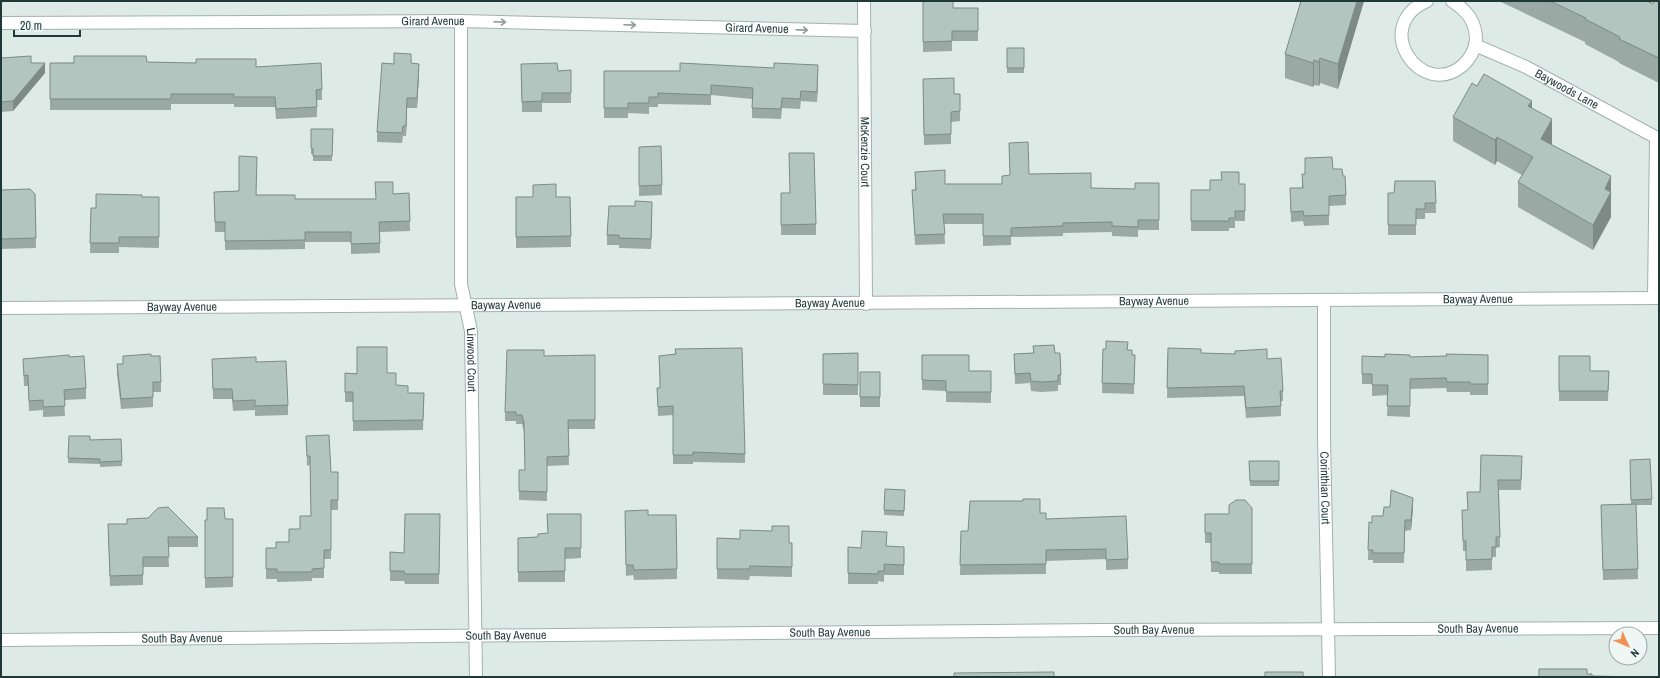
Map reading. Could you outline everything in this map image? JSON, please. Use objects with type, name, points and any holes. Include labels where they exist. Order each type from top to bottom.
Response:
[{"type":"street","name":"McKenzie Court","points":[[864,1],[866,304]]},
{"type":"street","points":[[1427,1],[1412,9],[1404,20],[1401,31],[1404,51],[1412,64],[1426,72],[1447,73],[1465,63],[1476,45],[1475,25],[1466,10],[1452,1]]},
{"type":"street","name":"Girard Avenue","points":[[1,23],[462,21],[865,31]]},
{"type":"street","name":"Linwood Court","points":[[462,21],[460,284],[471,331],[476,677]]},
{"type":"street","name":"Baywoods Lane","points":[[1476,45],[1526,67],[1658,139],[1656,298]]},
{"type":"street","name":"Bayway Avenue","points":[[1,308],[866,304],[1656,298]]},
{"type":"street","name":"Corinthian Court","points":[[1324,300],[1324,438],[1329,677]]},
{"type":"street","name":"South Bay Avenue","points":[[1,640],[1100,630],[1659,628]]},
{"type":"building","points":[[923,1],[953,1],[953,8],[978,8],[978,31],[952,31],[952,41],[923,42]]},
{"type":"building","points":[[1301,1],[1357,1],[1338,64],[1320,58],[1319,62],[1314,60],[1313,63],[1285,54]]},
{"type":"building","points":[[1550,1],[1647,1],[1653,4],[1654,1],[1659,1],[1659,58],[1619,39],[1620,37],[1585,19],[1586,18]]},
{"type":"building","points":[[1007,48],[1024,48],[1024,68],[1007,68]]},
{"type":"building","points":[[394,53],[411,54],[411,63],[419,64],[417,98],[407,98],[406,126],[403,126],[402,133],[377,132],[382,63],[394,64]]},
{"type":"building","points":[[31,56],[31,63],[45,63],[13,101],[1,102],[1,58]]},
{"type":"building","points":[[74,56],[146,56],[147,62],[196,63],[196,59],[256,59],[256,67],[321,63],[322,89],[316,90],[317,107],[276,109],[275,97],[234,97],[234,94],[171,94],[171,99],[50,99],[50,63],[74,63]]},
{"type":"building","points":[[557,63],[558,71],[571,70],[571,93],[542,93],[542,101],[522,102],[521,64]]},
{"type":"building","points":[[680,63],[774,68],[774,63],[818,65],[817,92],[801,91],[800,99],[782,98],[781,109],[752,108],[753,88],[711,85],[711,95],[658,93],[658,97],[649,97],[649,103],[628,103],[628,108],[604,108],[604,71],[680,71]]},
{"type":"building","points":[[1484,74],[1532,101],[1528,106],[1552,119],[1541,139],[1611,176],[1605,189],[1611,192],[1593,225],[1518,182],[1533,157],[1497,137],[1495,140],[1453,117],[1472,83],[1477,86]]},
{"type":"building","points":[[954,78],[954,94],[960,94],[960,111],[951,112],[951,134],[924,135],[923,79]]},
{"type":"building","points":[[311,129],[333,129],[332,156],[313,156],[313,149],[311,148]]},
{"type":"building","points":[[1028,142],[1029,174],[1091,173],[1091,188],[1135,189],[1135,183],[1159,183],[1159,220],[1138,220],[1138,227],[1112,226],[1112,222],[1063,223],[1063,226],[1011,228],[1011,236],[983,236],[983,214],[943,214],[945,234],[915,235],[912,190],[916,190],[915,172],[945,170],[945,184],[1002,184],[1002,176],[1010,175],[1009,143]]},
{"type":"building","points":[[661,146],[662,185],[639,186],[639,147]]},
{"type":"building","points":[[789,153],[814,153],[816,224],[781,225],[781,193],[790,193]]},
{"type":"building","points":[[239,156],[257,157],[256,195],[295,195],[295,199],[376,199],[375,182],[393,182],[393,194],[409,193],[410,221],[379,222],[380,243],[351,244],[351,232],[305,232],[305,240],[225,241],[225,222],[215,222],[214,192],[239,191]]},
{"type":"building","points":[[1332,157],[1333,169],[1342,169],[1343,176],[1345,176],[1346,195],[1329,196],[1329,215],[1304,216],[1303,211],[1291,212],[1290,188],[1303,188],[1302,174],[1305,174],[1305,158]]},
{"type":"building","points":[[1221,172],[1239,172],[1239,184],[1245,184],[1245,211],[1235,211],[1235,218],[1229,218],[1229,221],[1191,221],[1191,190],[1210,190],[1210,180],[1222,180]]},
{"type":"building","points":[[1395,181],[1435,181],[1436,203],[1425,203],[1425,209],[1416,209],[1416,225],[1388,225],[1388,193],[1394,193]]},
{"type":"building","points":[[556,184],[556,197],[570,197],[571,236],[516,237],[516,197],[533,197],[533,185]]},
{"type":"building","points":[[30,189],[35,194],[36,238],[1,239],[1,190]]},
{"type":"building","points":[[96,194],[159,197],[159,237],[119,237],[119,243],[90,243],[91,208],[96,208]]},
{"type":"building","points":[[635,201],[652,202],[651,239],[619,238],[619,235],[607,235],[609,206],[635,206]]},
{"type":"building","points":[[1106,341],[1128,342],[1127,350],[1132,350],[1132,355],[1135,355],[1134,384],[1102,383],[1103,349],[1106,349]]},
{"type":"building","points":[[1054,345],[1055,353],[1060,353],[1061,375],[1058,375],[1058,381],[1031,381],[1030,373],[1015,374],[1014,354],[1034,353],[1033,346]]},
{"type":"building","points":[[357,347],[387,347],[387,373],[396,373],[396,385],[408,386],[408,393],[424,393],[423,420],[353,421],[353,392],[345,392],[345,373],[357,374]]},
{"type":"building","points":[[742,348],[745,454],[693,452],[693,455],[673,455],[673,406],[658,407],[657,388],[660,388],[659,356],[676,354],[675,349]]},
{"type":"building","points":[[1168,348],[1201,349],[1201,353],[1235,354],[1235,351],[1267,349],[1267,359],[1281,358],[1283,391],[1280,391],[1281,406],[1246,408],[1244,386],[1167,388]]},
{"type":"building","points":[[507,350],[544,350],[544,356],[595,355],[595,420],[568,420],[569,456],[547,457],[547,492],[519,491],[519,470],[525,470],[524,423],[522,415],[516,415],[516,412],[505,412]]},
{"type":"building","points":[[858,353],[858,385],[823,384],[823,354]]},
{"type":"building","points":[[151,354],[151,356],[160,356],[161,382],[153,382],[153,397],[121,399],[117,364],[123,364],[123,356]]},
{"type":"building","points":[[1385,354],[1410,355],[1410,357],[1447,356],[1446,354],[1488,355],[1488,384],[1447,382],[1446,378],[1410,379],[1410,406],[1387,406],[1388,385],[1372,385],[1372,374],[1362,374],[1362,356],[1385,357]]},
{"type":"building","points":[[69,355],[69,357],[84,356],[86,388],[64,390],[65,406],[43,407],[43,400],[29,401],[28,375],[24,376],[23,359]]},
{"type":"building","points":[[922,355],[969,355],[969,371],[991,371],[991,392],[946,392],[946,381],[922,380]]},
{"type":"building","points":[[1559,356],[1590,356],[1590,371],[1609,371],[1608,391],[1559,391]]},
{"type":"building","points":[[256,357],[256,362],[286,361],[288,405],[255,406],[255,400],[233,401],[232,389],[213,389],[212,359]]},
{"type":"building","points":[[860,372],[880,372],[880,397],[860,397]]},
{"type":"building","points":[[329,435],[331,472],[338,472],[338,500],[331,500],[331,550],[324,550],[324,568],[312,569],[312,572],[277,572],[277,569],[266,569],[266,548],[276,548],[276,542],[289,542],[289,529],[300,529],[300,516],[311,516],[310,456],[307,456],[306,436]]},
{"type":"building","points":[[69,436],[90,436],[90,440],[121,439],[122,461],[100,462],[100,459],[68,458]]},
{"type":"building","points":[[1481,455],[1522,456],[1521,480],[1498,480],[1500,537],[1496,537],[1496,547],[1492,547],[1492,559],[1466,560],[1466,541],[1463,541],[1462,510],[1468,510],[1467,492],[1480,492]]},
{"type":"building","points":[[1650,459],[1652,499],[1631,500],[1630,460]]},
{"type":"building","points":[[1249,461],[1279,461],[1279,481],[1250,481]]},
{"type":"building","points":[[885,489],[905,490],[904,511],[884,510]]},
{"type":"building","points":[[1391,490],[1413,498],[1411,520],[1405,520],[1404,553],[1373,553],[1373,550],[1368,550],[1369,522],[1372,523],[1372,516],[1383,516],[1384,507],[1390,507]]},
{"type":"building","points":[[1023,499],[1040,499],[1040,513],[1046,513],[1046,519],[1126,516],[1128,559],[1106,560],[1106,549],[1046,550],[1046,564],[960,565],[961,531],[968,531],[970,501],[1023,501]]},
{"type":"building","points":[[1236,500],[1245,500],[1252,508],[1252,564],[1219,564],[1219,562],[1211,562],[1211,533],[1205,533],[1205,514],[1229,514],[1229,505]]},
{"type":"building","points":[[1636,504],[1638,569],[1603,570],[1601,505]]},
{"type":"building","points":[[168,507],[198,537],[168,537],[169,557],[143,557],[143,575],[110,576],[108,524],[127,524],[127,519],[148,518],[158,508]]},
{"type":"building","points":[[207,508],[224,508],[225,519],[233,519],[233,577],[205,578],[205,520],[207,520]]},
{"type":"building","points":[[648,510],[648,515],[676,515],[677,569],[634,570],[633,565],[626,565],[625,511]]},
{"type":"building","points":[[405,514],[440,514],[439,574],[405,574],[404,571],[390,571],[390,552],[404,553]]},
{"type":"building","points":[[547,514],[581,514],[581,548],[565,548],[565,571],[518,572],[518,538],[538,537],[538,534],[548,533]]},
{"type":"building","points":[[772,526],[789,526],[789,543],[792,543],[792,567],[750,566],[749,569],[717,569],[717,538],[740,539],[740,530],[772,531]]},
{"type":"building","points":[[862,531],[887,532],[886,546],[904,547],[904,565],[884,564],[884,571],[878,571],[878,574],[848,573],[848,547],[861,548]]},
{"type":"building","points":[[1539,669],[1587,669],[1587,674],[1592,674],[1592,676],[1637,677],[1539,677]]},
{"type":"building","points":[[1054,672],[1054,677],[954,677],[954,673]]},
{"type":"building","points":[[1265,672],[1303,672],[1303,677],[1265,677]]}]
